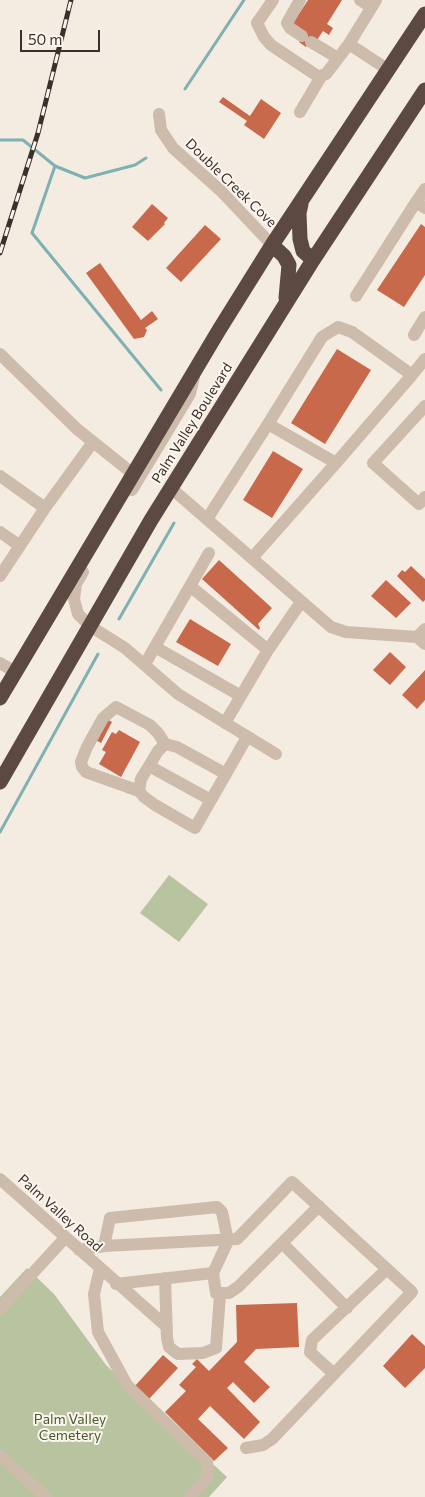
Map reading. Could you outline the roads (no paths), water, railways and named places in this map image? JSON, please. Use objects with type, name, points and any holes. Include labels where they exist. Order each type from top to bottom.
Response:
[{"type":"highway","name":"Palm Valley Boulevard","points":[[0,698],[196,367],[272,245],[425,14]]},
{"type":"highway","name":"Palm Valley Boulevard","points":[[0,782],[171,488],[313,260],[425,90]]},
{"type":"highway","points":[[303,198],[299,213],[300,239],[303,251],[313,260]]},
{"type":"highway","points":[[272,245],[284,256],[288,265],[285,305]]},
{"type":"street","points":[[272,0],[257,23],[264,37],[271,45],[318,77],[326,74],[349,44],[369,2]]},
{"type":"street","points":[[300,0],[287,23],[290,28],[338,58]]},
{"type":"street","points":[[349,44],[387,69]]},
{"type":"street","points":[[300,112],[322,75]]},
{"type":"street","name":"Double Creek Cove","points":[[159,114],[161,130],[173,148],[221,191],[272,245]]},
{"type":"street","points":[[356,296],[421,205],[425,189]]},
{"type":"street","points":[[414,335],[425,317]]},
{"type":"street","points":[[207,519],[322,337],[338,327],[352,332],[412,375]]},
{"type":"street","points":[[0,354],[93,442],[132,473]]},
{"type":"street","points":[[253,557],[425,359]]},
{"type":"street","points":[[196,367],[190,394],[76,584],[74,599],[76,608],[90,626],[125,648],[178,694],[276,754]]},
{"type":"street","points":[[425,406],[373,463],[419,504],[425,497]]},
{"type":"street","points":[[268,424],[336,463]]},
{"type":"street","points":[[0,576],[93,442]]},
{"type":"street","points":[[0,476],[46,508]]},
{"type":"street","points":[[171,488],[253,557],[331,627],[346,632],[422,637]]},
{"type":"street","points":[[0,532],[20,546]]},
{"type":"street","points":[[145,664],[210,553]]},
{"type":"street","points":[[190,586],[268,650]]},
{"type":"street","points":[[225,723],[268,650],[301,602]]},
{"type":"street","points":[[155,647],[241,696]]},
{"type":"street","points":[[0,662],[15,672]]},
{"type":"street","points":[[226,774],[177,747],[165,744],[150,725],[116,707],[103,718],[86,747],[81,762],[86,772],[139,790],[144,797],[155,805],[195,828],[226,774],[247,737]]},
{"type":"street","points":[[139,790],[141,779],[158,751],[165,744]]},
{"type":"street","points":[[149,766],[211,800]]},
{"type":"street","name":"Palm Valley Road","points":[[0,1179],[116,1284],[167,1327]]},
{"type":"street","points":[[79,1250],[104,1246],[228,1241],[237,1239],[292,1182],[412,1292],[272,1439],[263,1445],[246,1448]]},
{"type":"street","points":[[220,1295],[238,1287],[319,1206]]},
{"type":"street","points":[[104,1246],[110,1218],[217,1207],[222,1212],[228,1241],[213,1273],[213,1288],[220,1295]]},
{"type":"street","points":[[0,1309],[65,1238]]},
{"type":"street","points":[[282,1243],[347,1308]]},
{"type":"street","points":[[100,1269],[94,1294],[98,1332],[127,1386],[207,1462],[207,1478],[190,1497]]},
{"type":"street","points":[[334,1374],[310,1352],[312,1340],[387,1269]]},
{"type":"street","points":[[116,1284],[213,1273]]},
{"type":"street","points":[[165,1278],[167,1338],[173,1352],[182,1355],[212,1351],[216,1348],[218,1342],[220,1295]]},
{"type":"street","points":[[0,1456],[46,1497]]},
{"type":"waterway","points":[[185,89],[244,0]]},
{"type":"waterway","points":[[0,140],[23,140],[55,166],[85,178],[135,165],[146,158]]},
{"type":"waterway","points":[[55,166],[32,233],[161,390]]},
{"type":"waterway","points":[[119,619],[174,523]]},
{"type":"waterway","points":[[0,832],[98,654]]},
{"type":"railway","points":[[0,253],[38,133],[71,0]]},
{"type":"park label","name":"Palm Valley Cemetery","points":[[70,1428]]}]
